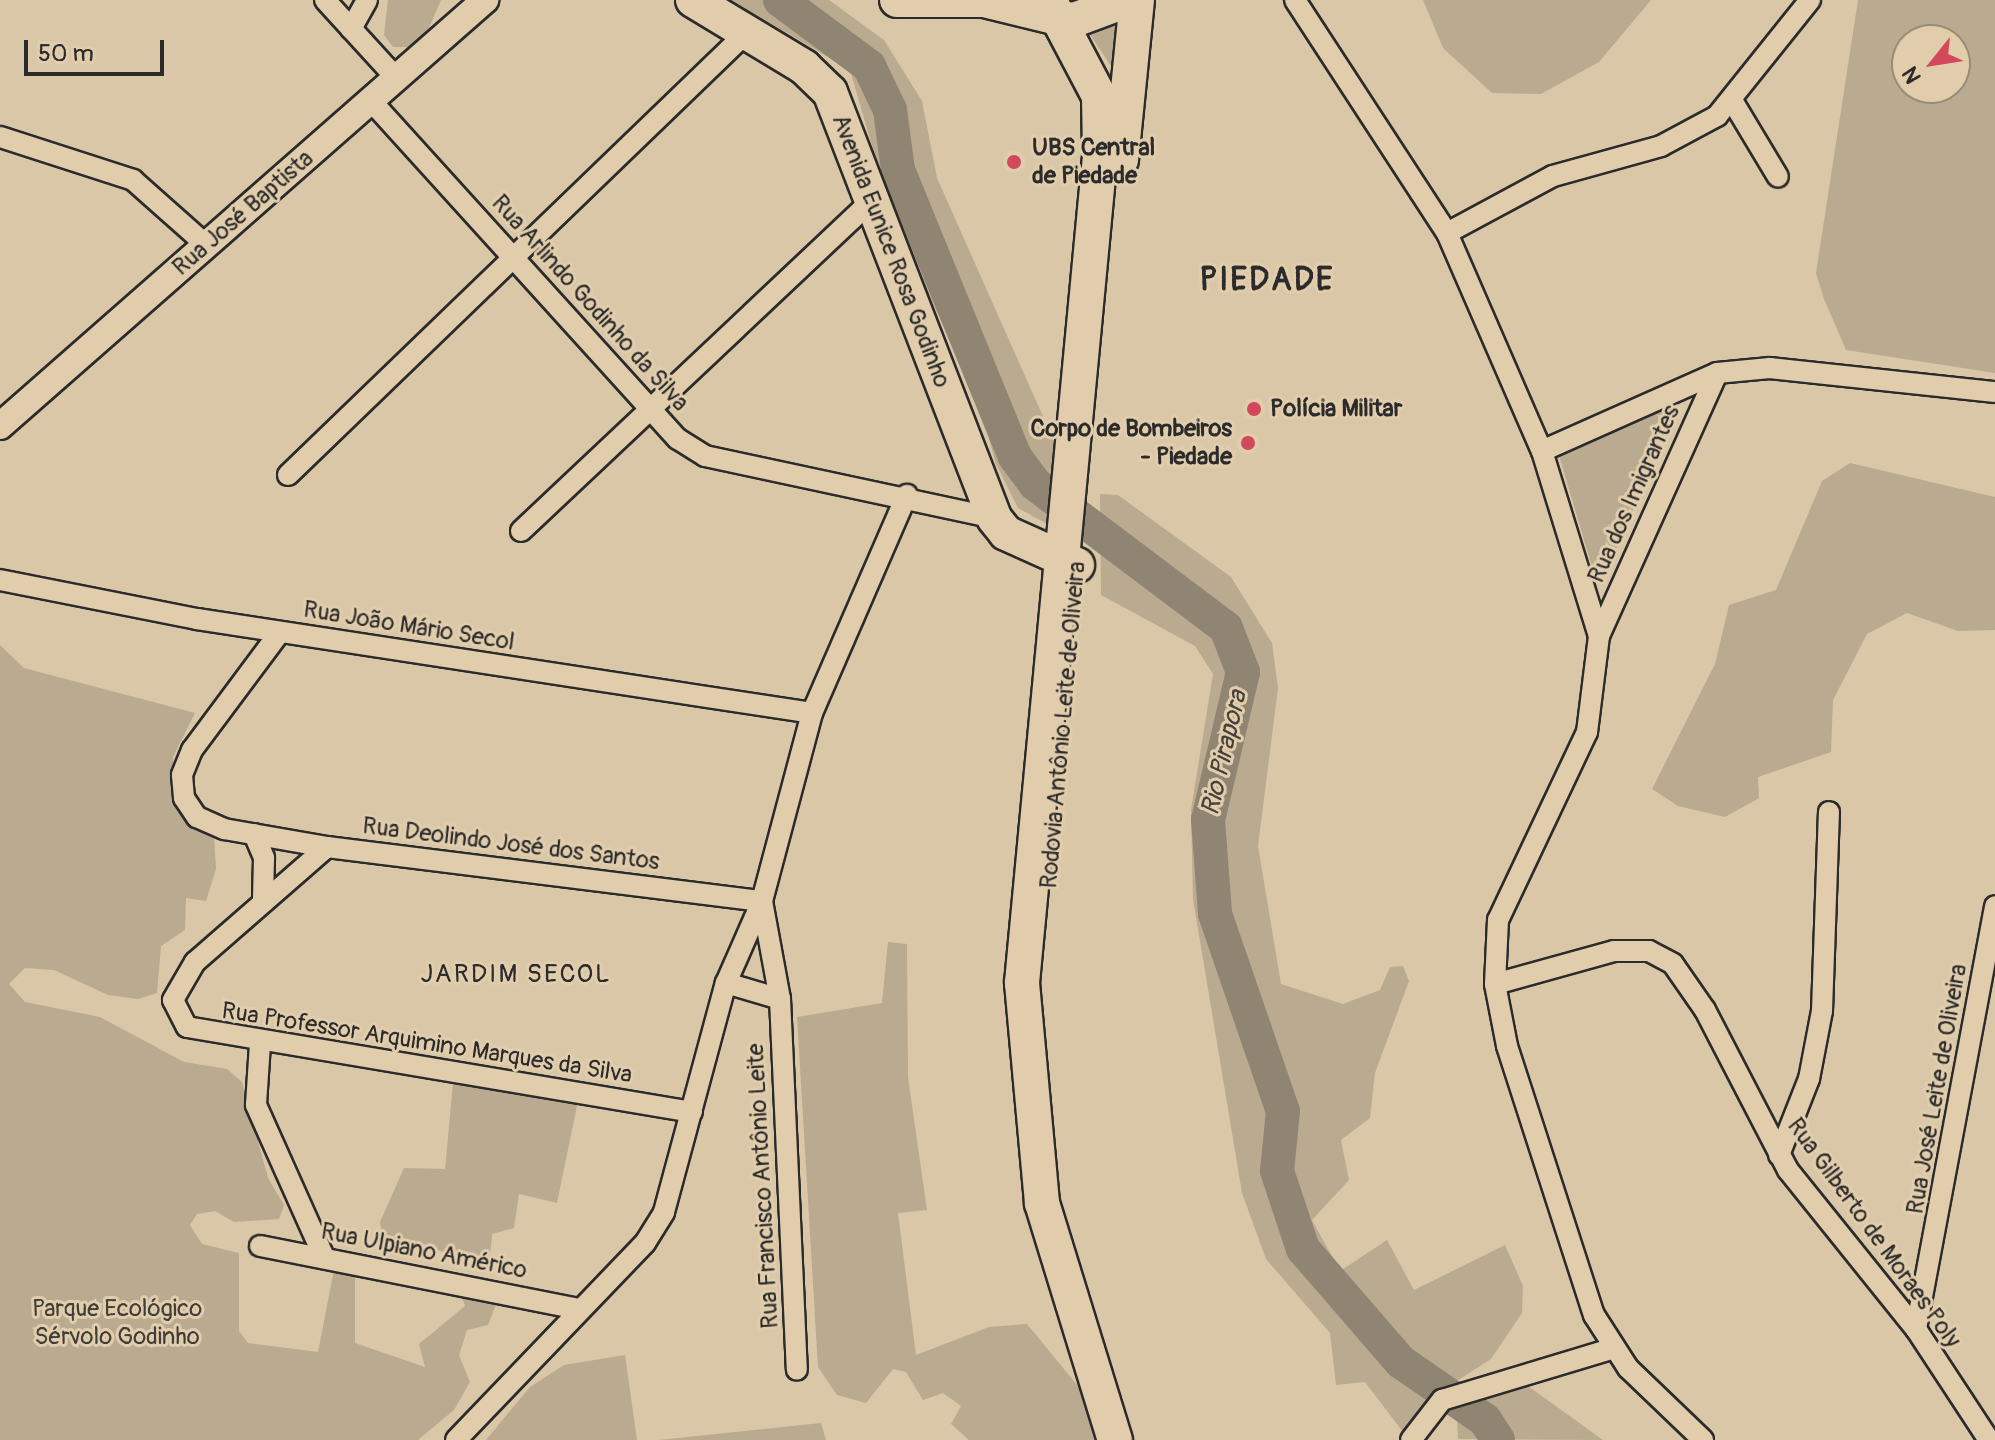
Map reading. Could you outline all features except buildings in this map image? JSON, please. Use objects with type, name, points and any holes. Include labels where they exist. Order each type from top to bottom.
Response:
[{"type":"main road","name":"Avenida Eunice Rosa Godinho","points":[[693,0],[830,92],[868,204],[994,518],[1025,544],[1069,554]]},
{"type":"main road","points":[[905,1],[984,0],[1061,20],[1095,16],[1128,0]]},
{"type":"main road","name":"Rodovia Antônio Leite de Oliveira","points":[[1137,0],[1069,554],[1042,986],[1063,1196],[1096,1323],[1139,1440]]},
{"type":"main road","points":[[1061,20],[1127,98]]},
{"type":"main road","name":"Rodovia Antônio Leite de Oliveira","points":[[1061,20],[1099,96],[1102,126],[1078,479]]},
{"type":"main road","points":[[1025,544],[1055,602]]},
{"type":"main road","name":"Rodovia Antônio Leite de Oliveira","points":[[1069,554],[1055,602],[1027,875],[1022,983],[1028,1091],[1042,1203],[1115,1440]]},
{"type":"street","points":[[325,0],[398,80]]},
{"type":"street","points":[[351,29],[367,0]]},
{"type":"street","name":"Rua José Baptista","points":[[0,426],[205,244],[398,80],[485,0]]},
{"type":"street","points":[[1295,0],[1447,233],[1542,451],[1599,636],[1587,732],[1498,920],[1495,984],[1507,1046],[1611,1349],[1703,1440]]},
{"type":"street","points":[[1447,233],[1553,176],[1661,146],[1733,102],[1810,0]]},
{"type":"street","points":[[288,475],[746,33]]},
{"type":"street","name":"Rua Arlindo Godinho da Silva","points":[[372,102],[514,257],[648,412],[705,456],[907,495],[994,518]]},
{"type":"street","points":[[1733,102],[1778,177]]},
{"type":"street","points":[[0,137],[133,180],[205,244]]},
{"type":"street","points":[[521,531],[868,204]]},
{"type":"street","points":[[1542,451],[1717,373],[1813,371],[1995,392]]},
{"type":"street","name":"Rua dos Imigrantes","points":[[1599,636],[1717,373]]},
{"type":"street","points":[[456,1440],[577,1309],[645,1243],[664,1212],[726,983],[762,901],[812,713],[907,495]]},
{"type":"street","name":"Rua João Mário Secol","points":[[0,580],[280,632],[812,713]]},
{"type":"street","name":"Rua Deolindo José dos Santos","points":[[280,632],[192,750],[182,775],[184,798],[197,817],[254,834],[327,847],[762,901]]},
{"type":"street","points":[[1779,1155],[1809,1079],[1822,1011],[1829,812]]},
{"type":"street","points":[[254,834],[264,858],[263,898]]},
{"type":"street","points":[[263,898],[327,847]]},
{"type":"street","name":"Rua Professor Arquimino Marques da Silva","points":[[263,898],[195,962],[173,1000],[187,1027],[260,1044],[692,1112]]},
{"type":"street","name":"Rua Francisco Antônio Leite","points":[[762,901],[780,999],[797,1370]]},
{"type":"street","name":"Rua José Leite de Oliveira","points":[[1916,1329],[1995,906]]},
{"type":"street","name":"Rua Gilberto de Moraes Poly","points":[[1495,984],[1614,951],[1649,951],[1673,964],[1705,1010],[1779,1155],[1916,1329],[1989,1440]]},
{"type":"street","points":[[726,983],[780,999]]},
{"type":"street","points":[[260,1044],[256,1105],[324,1257]]},
{"type":"street","name":"Rua Ulpiano Américo","points":[[260,1246],[577,1309]]},
{"type":"street","points":[[1411,1440],[1442,1400],[1478,1384],[1611,1349]]},
{"type":"green space","points":[[388,0],[441,0],[425,37],[407,47],[393,47],[384,35]]},
{"type":"green space","points":[[731,0],[829,0],[884,40],[922,101],[937,178],[1057,448],[1047,524],[1018,508],[996,464],[980,406],[892,215],[850,70]]},
{"type":"green space","points":[[1423,0],[1651,0],[1599,62],[1541,94],[1492,93],[1443,48]]},
{"type":"green space","points":[[1858,0],[1995,0],[1995,373],[1846,350],[1816,273]]},
{"type":"green space","points":[[1126,10],[1117,75],[1083,24]]},
{"type":"green space","points":[[1663,400],[1669,408],[1659,448],[1609,566],[1595,577],[1558,452]]},
{"type":"green space","points":[[1850,463],[1995,497],[1995,630],[1958,631],[1907,613],[1867,634],[1833,700],[1831,752],[1758,777],[1759,798],[1725,817],[1678,806],[1652,789],[1715,664],[1729,605],[1776,590],[1822,481]]},
{"type":"green space","points":[[1100,494],[1118,495],[1231,577],[1272,643],[1278,688],[1258,846],[1281,984],[1343,1004],[1380,990],[1390,967],[1403,966],[1409,981],[1375,1073],[1370,1118],[1341,1140],[1349,1180],[1312,1220],[1340,1271],[1387,1240],[1414,1290],[1505,1245],[1523,1286],[1522,1313],[1491,1359],[1430,1398],[1403,1432],[1365,1382],[1336,1385],[1330,1333],[1266,1259],[1242,1193],[1193,899],[1191,810],[1213,674],[1195,646],[1101,595]]},
{"type":"green space","name":"Parque Ecológico Sérvolo Godinho","points":[[0,645],[24,668],[195,713],[173,757],[175,802],[195,827],[214,837],[216,869],[206,901],[186,898],[185,930],[161,946],[157,993],[138,999],[108,995],[54,970],[25,968],[9,984],[25,1002],[100,1017],[184,1062],[227,1069],[242,1082],[268,1178],[284,1205],[279,1219],[234,1222],[215,1211],[197,1214],[190,1225],[202,1244],[239,1253],[239,1331],[248,1343],[318,1352],[334,1270],[355,1271],[355,1343],[425,1367],[419,1344],[465,1306],[459,1288],[499,1297],[488,1325],[467,1330],[459,1355],[470,1382],[454,1410],[418,1440],[0,1440]]},
{"type":"green space","points":[[888,942],[907,944],[908,1077],[927,1210],[898,1213],[916,1355],[989,1327],[1027,1324],[1082,1391],[1101,1440],[969,1440],[951,1424],[961,1406],[943,1393],[923,1400],[906,1372],[893,1369],[866,1403],[837,1395],[818,1367],[797,1017],[882,1003]]},
{"type":"green space","points":[[453,1083],[578,1101],[557,1203],[519,1194],[514,1228],[492,1234],[490,1258],[383,1243],[380,1222],[404,1168],[445,1169]]},
{"type":"green space","points":[[625,1355],[637,1440],[486,1440],[530,1387],[564,1365]]},
{"type":"green space","points":[[1528,1386],[1603,1440],[1458,1439],[1457,1417],[1468,1402]]},
{"type":"green space","points":[[821,1423],[826,1440],[659,1440]]},
{"type":"waterway","name":"Rio Pirapora","points":[[780,0],[869,66],[890,110],[898,170],[1015,457],[1035,484],[1226,628],[1243,672],[1208,820],[1215,914],[1283,1111],[1277,1171],[1303,1249],[1401,1362],[1485,1420],[1498,1440]]},
{"type":"place","name":"UBS Central de Piedade","points":[[1014,162]]},
{"type":"place","name":"Polícia Militar","points":[[1254,409]]},
{"type":"place","name":"Corpo de Bombeiros - Piedade","points":[[1248,443]]},
{"type":"district","name":"PIEDADE","points":[[1267,280]]},
{"type":"district","name":"JARDIM SECOL","points":[[516,975]]}]
